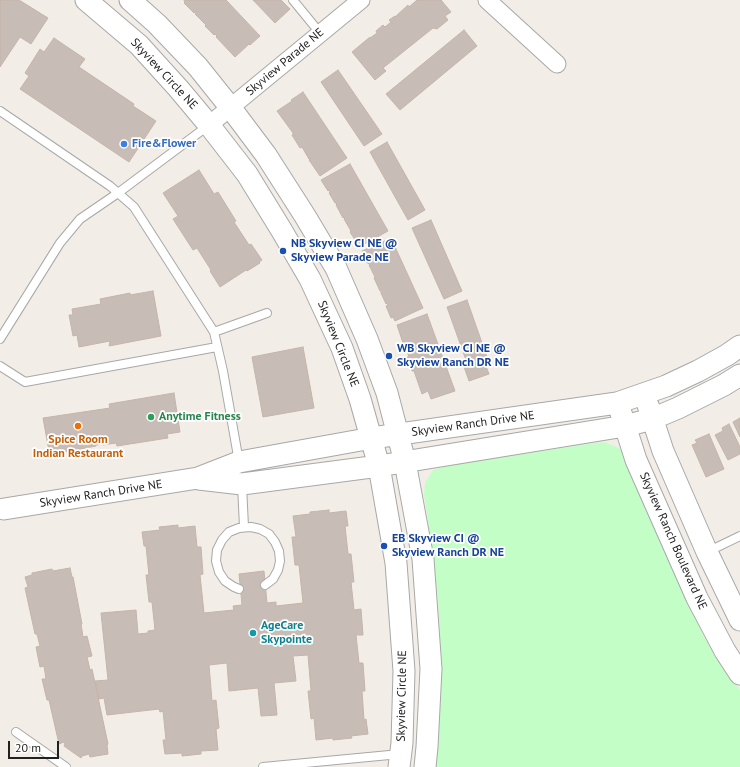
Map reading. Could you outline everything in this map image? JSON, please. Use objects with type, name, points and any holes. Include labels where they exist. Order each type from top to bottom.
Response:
[{"type":"street","name":"Skyview Circle NE","points":[[86,0],[139,46],[178,88],[209,125],[246,174],[310,279],[342,348],[372,438],[379,466],[396,563],[404,671],[402,743],[400,760]]},
{"type":"street","points":[[130,0],[157,24],[198,67],[266,155],[336,268],[367,339],[386,393],[405,462],[423,559],[431,669],[425,767]]},
{"type":"street","name":"Skyview Parade NE","points":[[209,125],[361,0]]},
{"type":"street","points":[[487,0],[558,64]]},
{"type":"street","name":"Skyview Ranch Drive NE","points":[[240,473],[372,438],[617,403],[666,386],[727,355],[740,346]]},
{"type":"street","name":"Skyview Ranch Drive NE","points":[[2,508],[240,473],[379,466],[625,426],[652,419],[678,408],[724,385],[740,375]]},
{"type":"street","points":[[644,394],[663,451],[707,552],[740,620]]},
{"type":"street","name":"Skyview Ranch Boulevard NE","points":[[617,403],[636,460],[697,598],[725,652],[740,674]]},
{"type":"lane","points":[[293,0],[320,33]]},
{"type":"lane","points":[[0,111],[110,186],[134,207],[214,332],[223,371],[240,473],[244,527]]},
{"type":"lane","points":[[0,339],[60,243],[80,219],[118,193],[209,125]]},
{"type":"lane","points":[[214,332],[267,313]]},
{"type":"lane","points":[[0,366],[25,382],[218,347]]},
{"type":"lane","points":[[239,589],[234,588],[225,581],[218,572],[216,561],[217,550],[222,540],[229,532],[244,527],[260,529],[269,534],[279,551],[280,560],[278,570],[273,579],[266,585]]},
{"type":"lane","points":[[707,552],[740,536]]},
{"type":"lane","points":[[16,732],[66,767]]},
{"type":"lane","points":[[263,767],[400,760]]},
{"type":"green space","points":[[604,442],[619,448],[626,456],[703,635],[740,690],[740,767],[436,767],[442,676],[438,598],[424,495],[425,483],[433,470],[450,465]]},
{"type":"building","points":[[0,0],[19,0],[48,18],[31,44],[20,37],[0,67]]},
{"type":"building","points":[[184,0],[226,0],[260,36],[235,57],[216,37],[217,36],[205,26],[206,25],[195,14],[195,12],[194,13],[184,3]]},
{"type":"building","points":[[253,0],[281,0],[290,9],[275,23]]},
{"type":"building","points":[[417,0],[441,0],[451,12],[445,16],[448,20],[437,29],[433,28],[383,68],[386,71],[375,80],[352,52],[377,33],[376,31],[383,25],[385,27],[391,22],[389,20]]},
{"type":"building","points":[[464,30],[477,46],[400,110],[386,94]]},
{"type":"building","points":[[54,38],[85,59],[79,67],[134,104],[133,106],[156,121],[129,162],[20,89],[29,76],[25,73],[40,49],[44,52]]},
{"type":"building","points":[[338,70],[382,134],[364,146],[321,82]]},
{"type":"building","points":[[303,92],[347,158],[320,176],[309,160],[310,158],[309,159],[302,147],[300,148],[292,135],[293,133],[277,111]]},
{"type":"building","points":[[387,142],[425,210],[408,220],[370,152]]},
{"type":"building","points":[[350,164],[388,231],[361,246],[359,242],[357,243],[350,232],[351,231],[344,219],[345,218],[343,218],[336,205],[337,204],[329,193],[329,190],[328,191],[321,180]]},
{"type":"building","points":[[199,170],[214,194],[218,192],[236,221],[234,222],[249,245],[251,244],[262,260],[259,262],[260,263],[247,271],[246,270],[220,287],[197,248],[193,250],[173,219],[178,216],[163,193]]},
{"type":"building","points":[[431,220],[462,291],[444,299],[412,228]]},
{"type":"building","points":[[391,238],[423,308],[395,321],[393,317],[391,318],[386,306],[388,305],[387,303],[386,304],[381,290],[380,291],[374,278],[375,277],[370,265],[367,263],[362,251]]},
{"type":"building","points":[[153,291],[161,336],[109,346],[110,341],[79,347],[77,335],[73,336],[69,315],[73,315],[72,309],[101,304],[100,299],[130,293],[130,295]]},
{"type":"building","points":[[467,300],[488,360],[484,361],[489,374],[469,381],[463,364],[467,363],[447,307]]},
{"type":"building","points":[[427,314],[455,391],[431,399],[428,391],[422,394],[414,371],[412,371],[407,357],[409,357],[397,325]]},
{"type":"building","points":[[303,347],[314,408],[263,417],[252,357]]},
{"type":"building","points":[[174,393],[180,432],[167,434],[168,438],[117,446],[116,443],[103,444],[65,452],[65,449],[49,451],[43,418],[110,408],[109,404]]},
{"type":"building","points":[[740,418],[740,437],[733,422]]},
{"type":"building","points":[[729,424],[740,447],[740,454],[728,460],[715,435],[723,431],[722,428]]},
{"type":"building","points":[[709,434],[724,469],[706,477],[692,445],[697,443],[695,440]]},
{"type":"building","name":"AgeCare Skypointe","points":[[329,510],[329,513],[346,511],[348,526],[345,526],[348,554],[351,554],[354,582],[351,582],[354,610],[361,609],[363,635],[356,635],[359,663],[363,663],[365,691],[362,691],[364,720],[366,719],[368,734],[351,736],[352,738],[316,740],[314,718],[311,719],[308,691],[311,691],[308,655],[293,656],[296,681],[274,683],[277,715],[261,716],[258,688],[229,691],[227,663],[209,665],[212,701],[216,700],[219,728],[216,729],[218,750],[201,751],[201,754],[182,756],[182,753],[165,754],[163,740],[166,740],[163,711],[160,712],[159,709],[107,715],[104,698],[99,699],[95,681],[108,680],[101,613],[136,610],[138,634],[148,633],[148,631],[155,630],[152,602],[149,602],[146,575],[149,575],[146,546],[144,546],[142,532],[160,530],[159,527],[178,525],[178,528],[195,526],[197,547],[201,547],[203,574],[200,575],[204,613],[234,610],[233,606],[242,605],[239,574],[264,571],[267,603],[276,602],[276,606],[303,603],[299,565],[295,565],[292,537],[296,537],[293,516]]},
{"type":"building","points":[[70,568],[82,624],[83,637],[87,636],[92,656],[87,657],[90,670],[92,669],[108,744],[108,754],[90,757],[89,754],[82,756],[81,758],[64,746],[64,742],[59,744],[49,700],[47,700],[42,679],[46,679],[44,666],[40,667],[36,647],[40,646],[37,634],[35,634],[25,588],[28,587],[25,577],[32,575],[32,573],[52,569],[53,571]]},
{"type":"place","name":"Fire&Flower","points":[[124,144]]},
{"type":"place","name":"NB Skyview CI NE @ Skyview Parade NE","points":[[283,251]]},
{"type":"place","name":"WB Skyview CI NE @ Skyview Ranch DR NE","points":[[389,356]]},
{"type":"place","name":"Anytime Fitness","points":[[151,417]]},
{"type":"place","name":"Spice Room Indian Restaurant","points":[[78,426]]},
{"type":"place","name":"EB Skyview CI @ Skyview Ranch DR NE","points":[[384,546]]},
{"type":"place","name":"AgeCare Skypointe","points":[[253,633]]}]
